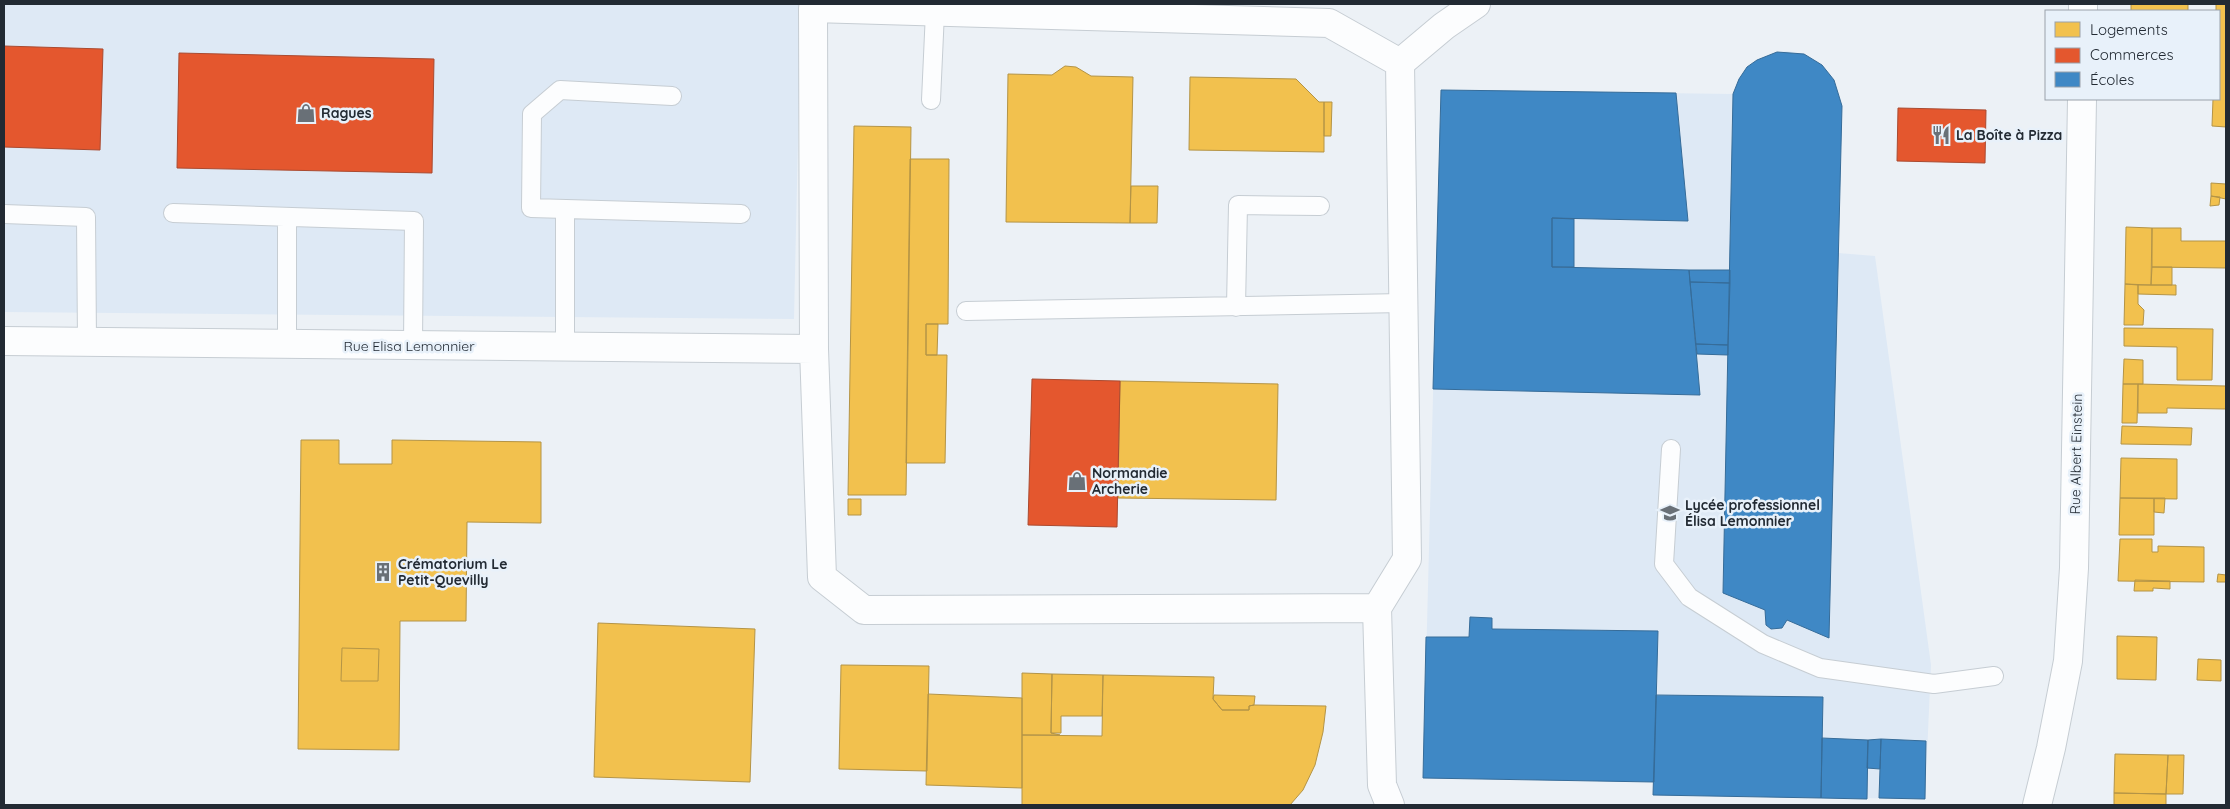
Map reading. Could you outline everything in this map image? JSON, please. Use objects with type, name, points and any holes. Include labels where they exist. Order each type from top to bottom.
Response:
[{"type":"street","points":[[1400,64],[1444,26],[1476,4]]},
{"type":"street","points":[[1377,608],[864,610],[822,577],[814,348],[813,8],[1329,23],[1400,64]]},
{"type":"street","points":[[1390,805],[1382,785],[1377,608],[1407,559],[1400,64]]},
{"type":"street","name":"Rue Albert Einstein","points":[[2037,805],[2051,748],[2068,661],[2074,568],[2082,100]]},
{"type":"street","name":"Rue Elisa Lemonnier","points":[[4,341],[287,345],[814,348]]},
{"type":"lane","points":[[931,100],[935,12]]},
{"type":"lane","points":[[672,96],[560,90],[532,114],[531,208],[741,214]]},
{"type":"lane","points":[[1236,307],[1238,205],[1320,206]]},
{"type":"lane","points":[[565,209],[565,347]]},
{"type":"lane","points":[[173,213],[414,221],[413,346]]},
{"type":"lane","points":[[4,214],[86,217],[87,342]]},
{"type":"lane","points":[[287,217],[287,345]]},
{"type":"lane","points":[[966,311],[1404,303]]},
{"type":"lane","points":[[1671,449],[1664,564],[1688,597],[1763,644],[1820,668],[1934,684],[1994,676]]},
{"type":"shaded area","points":[[4,4],[801,4],[794,319],[4,312]]},
{"type":"shaded area","name":"Lycée professionnel Élisa Lemonnier","points":[[1787,51],[1804,54],[1817,61],[1830,74],[1839,93],[1842,106],[1838,253],[1875,256],[1931,665],[1925,799],[1653,795],[1653,782],[1423,778],[1441,90],[1733,94],[1739,79],[1757,60],[1777,52]]},
{"type":"building: Logements","points":[[2131,4],[2188,4],[2188,10],[2131,10]]},
{"type":"building: Logements","points":[[2216,4],[2226,4],[2226,127],[2212,126],[2213,100],[2220,100],[2220,10],[2216,10]]},
{"type":"building: Logements","points":[[1065,66],[1076,67],[1091,76],[1133,77],[1130,223],[1006,222],[1008,74],[1052,75]]},
{"type":"building: Logements","points":[[1190,77],[1296,79],[1319,102],[1324,102],[1324,152],[1189,150]]},
{"type":"building: Logements","points":[[1324,102],[1332,102],[1331,136],[1324,136]]},
{"type":"building: Logements","points":[[854,126],[911,127],[906,495],[848,495]]},
{"type":"building: Logements","points":[[910,159],[949,159],[948,324],[926,324],[926,355],[947,355],[945,463],[906,463]]},
{"type":"building: Logements","points":[[2211,183],[2226,184],[2226,199],[2211,196]]},
{"type":"building: Logements","points":[[1131,186],[1158,186],[1157,223],[1130,223]]},
{"type":"building: Logements","points":[[2211,196],[2220,197],[2219,205],[2210,206]]},
{"type":"building: Logements","points":[[2126,227],[2152,228],[2151,285],[2125,284]]},
{"type":"building: Logements","points":[[2152,228],[2181,228],[2181,241],[2226,241],[2226,268],[2152,267]]},
{"type":"building: Logements","points":[[2152,267],[2172,267],[2172,285],[2151,285]]},
{"type":"building: Logements","points":[[2125,284],[2138,285],[2138,304],[2144,310],[2143,325],[2124,325]]},
{"type":"building: Logements","points":[[2138,285],[2176,285],[2176,295],[2138,294]]},
{"type":"building: Logements","points":[[926,324],[938,324],[937,355],[926,355]]},
{"type":"building: Logements","points":[[2124,328],[2213,329],[2212,380],[2177,380],[2177,347],[2124,346]]},
{"type":"building: Logements","points":[[2124,359],[2143,360],[2143,384],[2123,384]]},
{"type":"building: Logements","points":[[1120,381],[1278,384],[1276,500],[1118,498]]},
{"type":"building: Logements","points":[[2123,384],[2138,384],[2137,423],[2122,423]]},
{"type":"building: Logements","points":[[2138,384],[2226,386],[2226,409],[2167,408],[2167,413],[2138,413]]},
{"type":"building: Logements","points":[[2122,426],[2192,428],[2191,445],[2121,444]]},
{"type":"building: Logements","name":"Crématorium Le Petit-Quevilly","points":[[301,440],[339,440],[339,464],[392,464],[392,440],[541,442],[541,523],[467,522],[466,621],[400,621],[399,750],[298,749]]},
{"type":"building: Logements","points":[[2121,458],[2177,459],[2177,499],[2120,498]]},
{"type":"building: Logements","points":[[2120,498],[2154,498],[2154,535],[2119,535]]},
{"type":"building: Logements","points":[[2154,498],[2165,498],[2164,513],[2154,512]]},
{"type":"building: Logements","points":[[848,499],[861,499],[861,515],[848,515]]},
{"type":"building: Logements","points":[[2120,539],[2152,539],[2152,552],[2158,552],[2158,546],[2204,547],[2204,582],[2118,581]]},
{"type":"building: Logements","points":[[2218,574],[2226,575],[2226,582],[2217,582]]},
{"type":"building: Logements","points":[[2135,580],[2170,581],[2170,589],[2153,588],[2153,591],[2134,591]]},
{"type":"building: Logements","points":[[598,623],[755,629],[750,782],[594,777]]},
{"type":"building: Logements","points":[[2117,636],[2157,637],[2156,680],[2117,679]]},
{"type":"building: Logements","points":[[342,648],[379,649],[378,681],[341,681]]},
{"type":"building: Logements","points":[[2198,659],[2221,660],[2221,681],[2197,680]]},
{"type":"building: Logements","points":[[841,665],[929,666],[927,771],[839,769]]},
{"type":"building: Logements","points":[[1022,673],[1052,674],[1051,733],[1060,735],[1022,735]]},
{"type":"building: Logements","points":[[1052,674],[1103,675],[1102,716],[1061,716],[1061,733],[1051,733]]},
{"type":"building: Logements","points":[[1103,675],[1214,677],[1213,699],[1222,710],[1249,710],[1249,706],[1254,705],[1326,706],[1323,732],[1315,765],[1303,790],[1290,805],[1022,805],[1022,735],[1102,736]]},
{"type":"building: Logements","points":[[928,694],[1022,698],[1022,788],[926,785]]},
{"type":"building: Logements","points":[[1214,695],[1255,696],[1254,705],[1249,706],[1249,710],[1222,710],[1213,699]]},
{"type":"building: Logements","points":[[2115,754],[2168,755],[2166,794],[2114,793]]},
{"type":"building: Logements","points":[[2168,755],[2184,755],[2183,794],[2166,794]]},
{"type":"building: Logements","points":[[2114,793],[2166,794],[2166,805],[2114,805]]},
{"type":"building: Commerces","points":[[4,46],[103,49],[100,150],[4,147]]},
{"type":"building: Commerces","name":"Ragues","points":[[179,53],[434,59],[432,173],[177,168]]},
{"type":"building: Commerces","name":"La Boîte à Pizza","points":[[1898,108],[1986,110],[1985,163],[1897,161]]},
{"type":"building: Commerces","points":[[1032,379],[1120,381],[1117,527],[1028,525]]},
{"type":"building: Écoles","points":[[1777,52],[1804,54],[1822,65],[1834,80],[1842,106],[1829,638],[1787,620],[1782,628],[1771,629],[1766,625],[1765,610],[1723,593],[1733,94],[1739,79],[1747,67],[1757,60]]},
{"type":"building: Écoles","points":[[1441,90],[1676,93],[1688,221],[1552,218],[1552,267],[1689,270],[1700,395],[1433,389]]},
{"type":"building: Écoles","points":[[1552,218],[1574,219],[1574,267],[1552,267]]},
{"type":"building: Écoles","points":[[1689,270],[1730,270],[1730,283],[1690,282]]},
{"type":"building: Écoles","points":[[1690,282],[1730,283],[1728,345],[1696,344]]},
{"type":"building: Écoles","points":[[1696,344],[1728,345],[1728,355],[1697,354]]},
{"type":"building: Écoles","points":[[1470,617],[1492,618],[1492,629],[1658,631],[1654,782],[1423,778],[1426,637],[1469,637]]},
{"type":"building: Écoles","points":[[1656,695],[1823,697],[1821,798],[1653,795]]},
{"type":"building: Écoles","points":[[1822,738],[1868,740],[1867,799],[1821,798]]},
{"type":"building: Écoles","points":[[1881,739],[1926,741],[1925,799],[1879,798]]},
{"type":"building: Écoles","points":[[1881,739],[1880,769],[1867,768],[1868,740]]},
{"type":"place","name":"Ragues","points":[[306,113]]},
{"type":"place","name":"La Boîte à Pizza","points":[[1941,135]]},
{"type":"place","name":"Normandie Archerie","points":[[1077,481]]},
{"type":"place","name":"Lycée professionnel Élisa Lemonnier","points":[[1670,513]]},
{"type":"place","name":"Crématorium Le Petit-Quevilly","points":[[383,572]]}]
